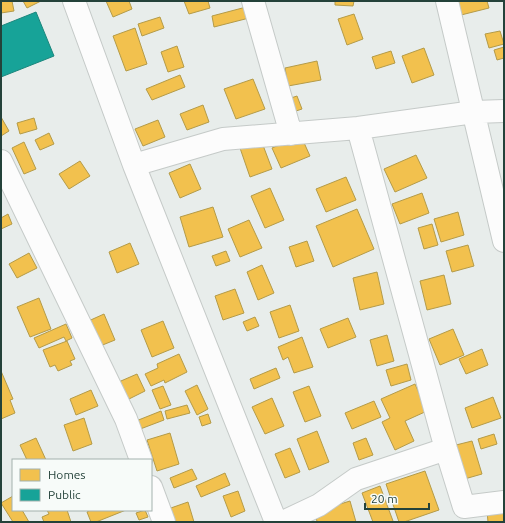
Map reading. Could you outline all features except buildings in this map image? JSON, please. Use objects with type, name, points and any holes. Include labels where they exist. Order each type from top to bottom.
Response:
[{"type":"street","points":[[74,1],[134,164],[276,522]]},
{"type":"street","points":[[253,1],[291,134]]},
{"type":"street","points":[[447,1],[504,241]]},
{"type":"street","points":[[134,164],[223,139],[358,128],[474,112],[504,111]]},
{"type":"street","points":[[358,128],[446,449],[464,507],[504,502]]},
{"type":"street","points":[[1,162],[126,419],[141,459]]},
{"type":"street","points":[[283,522],[319,505],[356,479],[446,449]]},
{"type":"street","points":[[152,490],[164,522]]}]
